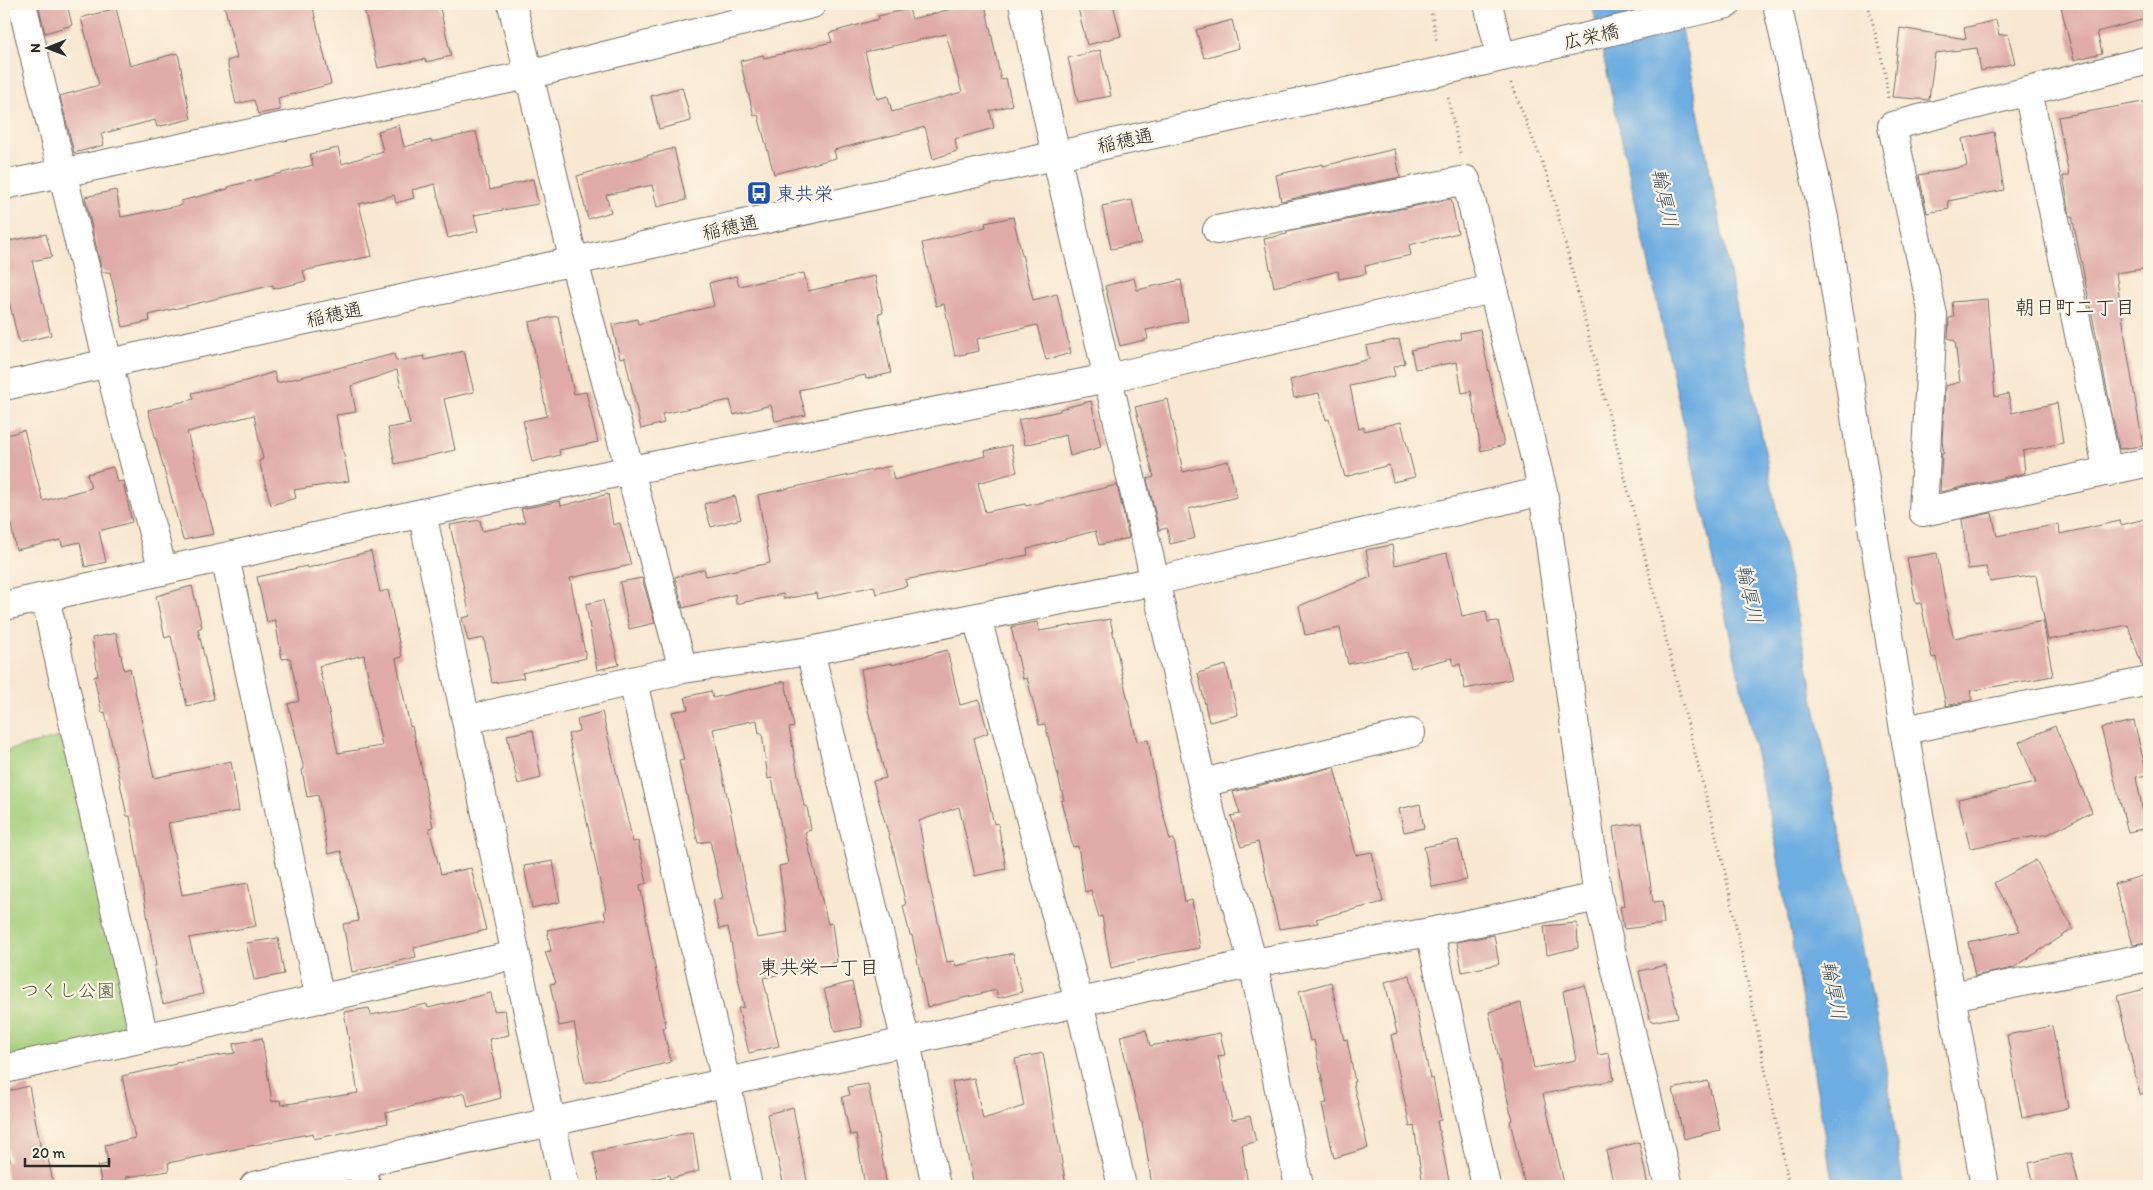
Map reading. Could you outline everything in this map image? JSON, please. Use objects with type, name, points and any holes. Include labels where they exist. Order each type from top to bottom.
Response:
[{"type":"street","points":[[22,4],[64,172],[108,363],[163,571]]},
{"type":"street","points":[[512,4],[574,262],[683,669]]},
{"type":"street","points":[[4,185],[528,75],[812,4]]},
{"type":"street","points":[[1023,4],[1056,155],[1202,783],[1253,963],[1300,1186]]},
{"type":"street","points":[[1488,4],[1508,55]]},
{"type":"street","name":"広栄橋","points":[[1508,55],[1727,4]]},
{"type":"street","points":[[1777,4],[1824,218],[1904,730],[1985,1186]]},
{"type":"street","name":"稲穂通","points":[[4,386],[1508,55]]},
{"type":"street","points":[[2149,60],[1892,126],[1933,315],[1923,512],[2149,462]]},
{"type":"street","points":[[2028,91],[2108,472]]},
{"type":"street","points":[[1217,230],[1466,180],[1543,491],[1598,897],[1669,1186]]},
{"type":"street","points":[[4,606],[422,513],[631,470],[1108,378],[1492,289]]},
{"type":"street","points":[[466,720],[683,669],[810,651],[1155,581],[1543,491]]},
{"type":"street","points":[[422,513],[565,1186]]},
{"type":"street","points":[[225,557],[320,999]]},
{"type":"street","points":[[45,597],[144,1038]]},
{"type":"street","points":[[977,618],[1079,1002],[1122,1186]]},
{"type":"street","points":[[810,651],[906,1042],[936,1186]]},
{"type":"street","points":[[1904,730],[2149,681]]},
{"type":"street","points":[[633,682],[726,1082],[748,1186]]},
{"type":"street","points":[[1202,783],[1411,732]]},
{"type":"street","points":[[254,1186],[364,1175],[551,1122],[1079,1002],[1253,963],[1430,932],[1598,897]]},
{"type":"street","points":[[1430,932],[1486,1186]]},
{"type":"street","points":[[4,1069],[516,955]]},
{"type":"street","points":[[1952,996],[2149,957]]},
{"type":"path","points":[[1430,4],[1442,71],[1466,180]]},
{"type":"path","points":[[1868,4],[1885,72],[1892,126]]},
{"type":"path","points":[[1508,55],[1549,180],[1722,858],[1788,1186]]},
{"type":"green space","name":"つくし公園","points":[[75,733],[144,1038],[4,1069],[4,751]]},
{"type":"water","name":"輪厚川","points":[[1592,4],[1677,4],[1885,1062],[1903,1186],[1833,1186],[1776,846]]},
{"type":"building","points":[[38,4],[67,4],[72,25],[45,33]]},
{"type":"building","points":[[224,4],[312,4],[331,84],[278,98],[280,110],[258,114],[254,100],[236,104],[227,61],[237,58]]},
{"type":"building","points":[[363,4],[439,4],[451,56],[426,62],[425,59],[378,68]]},
{"type":"building","points":[[971,4],[985,4],[1001,80],[1006,78],[1012,105],[990,111],[994,128],[955,139],[957,151],[933,159],[925,127],[834,150],[836,158],[774,174],[758,115],[754,116],[740,61],[763,55],[764,58],[832,42],[829,33],[879,19],[878,16],[909,9],[912,19]],"holes":[[[946,34],[962,92],[892,112],[888,96],[877,99],[865,52]]]},
{"type":"building","points":[[1077,4],[1113,4],[1121,36],[1087,45]]},
{"type":"building","points":[[2075,4],[2149,4],[2149,18],[2097,32],[2102,53],[2074,60],[2061,7]]},
{"type":"building","points":[[116,8],[130,66],[178,53],[191,119],[157,127],[155,120],[101,134],[104,145],[74,153],[60,96],[99,85],[81,18]]},
{"type":"building","points":[[1232,20],[1239,48],[1204,58],[1196,30]]},
{"type":"building","points":[[1996,20],[1999,35],[2008,34],[2015,63],[1981,71],[1977,48],[1935,53],[1929,100],[1892,97],[1900,28],[1966,39],[1964,28]]},
{"type":"building","points":[[1100,50],[1111,96],[1078,102],[1068,58]]},
{"type":"building","points":[[682,87],[691,121],[659,129],[651,96]]},
{"type":"building","points":[[2149,101],[2149,268],[2116,273],[2143,446],[2119,449],[2072,216],[2070,216],[2063,176],[2069,176],[2058,117]]},
{"type":"building","points":[[399,125],[404,147],[476,132],[490,190],[533,179],[538,204],[474,215],[478,231],[448,238],[435,184],[412,190],[414,198],[396,203],[394,195],[359,204],[372,256],[303,271],[306,281],[273,289],[273,285],[149,315],[150,321],[123,327],[110,272],[102,272],[85,197],[116,190],[121,217],[182,205],[181,201],[313,165],[310,154],[338,148],[342,164],[383,151],[378,131]]},
{"type":"building","points":[[1994,132],[2004,190],[1948,201],[1949,209],[1927,213],[1919,175],[1967,166],[1962,139]]},
{"type":"building","points":[[674,148],[686,200],[657,207],[652,185],[606,195],[611,212],[588,219],[577,176]]},
{"type":"building","points":[[1395,149],[1400,177],[1281,201],[1276,175]]},
{"type":"building","points":[[1451,199],[1458,233],[1409,245],[1411,255],[1365,266],[1366,274],[1339,279],[1338,271],[1274,287],[1264,239],[1287,234],[1287,232]]},
{"type":"building","points":[[1132,200],[1141,243],[1111,249],[1102,206]]},
{"type":"building","points":[[1013,217],[1033,300],[1057,294],[1071,353],[1046,360],[1037,325],[977,339],[979,351],[955,356],[944,304],[936,306],[922,243],[986,227],[985,223]]},
{"type":"building","points":[[46,234],[52,257],[32,261],[51,335],[19,343],[4,280],[4,242]]},
{"type":"building","points":[[804,273],[808,291],[875,276],[883,313],[878,314],[891,373],[866,379],[865,375],[799,390],[806,415],[775,421],[771,405],[734,415],[730,400],[662,414],[664,423],[641,429],[625,357],[620,358],[612,325],[637,319],[638,324],[714,306],[709,283],[736,276],[739,286]]},
{"type":"building","points":[[1134,278],[1137,290],[1181,280],[1188,321],[1146,330],[1148,339],[1120,346],[1105,286]]},
{"type":"building","points":[[1987,299],[1995,397],[2008,394],[2012,413],[2057,403],[2063,443],[2023,451],[2025,473],[1940,492],[1942,454],[1944,453],[1942,441],[1945,386],[1960,382],[1955,341],[1948,338],[1949,318],[1954,317],[1952,302]]},
{"type":"building","points":[[558,316],[574,394],[586,392],[598,442],[559,450],[560,455],[532,462],[523,421],[547,416],[529,322]]},
{"type":"building","points":[[1480,329],[1504,445],[1481,451],[1471,391],[1462,393],[1457,362],[1415,369],[1411,350],[1461,339],[1460,333]]},
{"type":"building","points":[[1399,339],[1405,363],[1393,367],[1395,376],[1350,386],[1359,429],[1364,427],[1364,431],[1401,422],[1415,477],[1393,482],[1389,465],[1345,477],[1329,419],[1326,420],[1319,393],[1294,398],[1290,380],[1369,359],[1366,346]]},
{"type":"building","points":[[464,351],[474,392],[444,399],[455,450],[395,464],[388,428],[410,424],[397,370],[351,386],[356,412],[336,415],[349,481],[294,490],[296,498],[271,505],[259,461],[263,459],[254,415],[187,432],[214,534],[183,540],[148,410],[194,399],[192,393],[246,381],[274,372],[277,383],[394,354],[396,361],[424,356],[425,360]]},
{"type":"building","points":[[1168,399],[1183,472],[1228,461],[1237,497],[1188,509],[1195,538],[1170,544],[1167,528],[1159,530],[1147,479],[1154,477],[1135,407]]},
{"type":"building","points":[[1091,401],[1101,447],[1070,456],[1066,435],[1025,445],[1018,420],[1060,411],[1060,409]]},
{"type":"building","points":[[24,430],[43,501],[91,488],[87,474],[113,467],[117,482],[123,481],[132,522],[99,531],[106,562],[85,567],[80,542],[62,546],[61,540],[16,550],[4,489],[4,436]]},
{"type":"building","points":[[1011,445],[1017,472],[978,483],[985,512],[1025,504],[1026,506],[1117,485],[1129,538],[1099,545],[1095,531],[1027,549],[1028,555],[905,580],[907,586],[876,594],[874,586],[817,599],[816,593],[784,599],[783,594],[736,604],[735,594],[683,608],[675,577],[704,569],[706,576],[770,563],[758,495],[891,466],[894,480],[986,456],[985,451]]},
{"type":"building","points":[[608,494],[613,525],[620,523],[631,565],[570,578],[586,658],[522,673],[524,678],[492,683],[484,638],[468,641],[462,618],[470,616],[450,525],[480,520],[482,531],[525,522],[521,509],[560,501],[561,506]]},
{"type":"building","points":[[735,496],[741,519],[711,527],[704,504]]},
{"type":"building","points":[[1992,513],[1997,536],[2059,524],[2060,534],[2120,521],[2121,525],[2149,518],[2149,666],[2142,666],[2128,625],[2048,640],[2036,575],[1990,582],[1986,567],[1968,569],[1962,519]]},
{"type":"building","points":[[1392,545],[1395,565],[1447,553],[1462,616],[1486,611],[1488,622],[1498,621],[1512,679],[1465,689],[1460,664],[1454,666],[1452,658],[1411,668],[1407,652],[1348,664],[1340,628],[1305,635],[1299,606],[1371,577],[1366,550]]},
{"type":"building","points":[[371,551],[380,592],[388,590],[402,657],[396,659],[410,727],[412,726],[422,770],[433,827],[429,828],[441,874],[471,868],[486,930],[414,948],[416,957],[352,972],[343,924],[359,921],[341,851],[328,854],[318,795],[307,797],[302,770],[304,769],[288,704],[299,701],[290,658],[282,659],[275,620],[267,622],[257,577],[307,566],[308,568]],"holes":[[[364,655],[382,746],[338,753],[319,666]]]},
{"type":"building","points":[[1937,553],[1948,617],[1954,638],[2043,621],[2053,676],[1970,691],[1972,700],[1946,706],[1936,657],[1932,658],[1921,603],[1916,604],[1907,558]]},
{"type":"building","points":[[642,578],[655,623],[629,629],[620,582]]},
{"type":"building","points":[[192,586],[202,627],[198,629],[214,699],[187,706],[171,636],[165,638],[156,596]]},
{"type":"building","points":[[603,600],[619,665],[597,670],[586,604]]},
{"type":"building","points":[[1110,619],[1137,742],[1148,740],[1157,790],[1170,840],[1174,839],[1185,902],[1192,900],[1200,948],[1160,955],[1111,968],[1102,916],[1099,917],[1091,890],[1085,892],[1078,846],[1073,847],[1061,801],[1064,800],[1045,724],[1039,725],[1027,678],[1023,679],[1011,627],[1037,622],[1039,631]]},
{"type":"building","points":[[116,633],[124,670],[130,668],[154,778],[231,761],[239,811],[168,823],[182,895],[248,883],[256,926],[189,938],[203,994],[163,1004],[154,966],[156,966],[130,816],[127,816],[105,712],[102,713],[94,677],[98,676],[92,638]]},
{"type":"building","points":[[947,650],[960,705],[979,700],[988,733],[974,738],[994,824],[998,823],[1006,869],[975,876],[959,807],[919,821],[930,886],[947,962],[954,961],[956,966],[1013,953],[1022,992],[998,998],[996,990],[927,1007],[912,935],[910,935],[903,906],[906,905],[894,853],[873,781],[886,778],[868,710],[861,669],[892,663],[892,665]]},
{"type":"building","points":[[1226,665],[1238,715],[1209,722],[1198,673]]},
{"type":"building","points":[[785,681],[794,727],[789,728],[804,806],[807,806],[811,830],[805,832],[828,924],[832,923],[837,962],[763,978],[779,1046],[749,1053],[738,1008],[744,1007],[728,927],[719,929],[713,900],[723,898],[710,841],[698,843],[679,761],[684,760],[672,712],[688,709],[685,697],[711,691],[713,698]],"holes":[[[757,720],[759,734],[762,733],[768,779],[772,778],[788,864],[779,866],[788,933],[757,938],[713,729]]]},
{"type":"building","points":[[602,712],[633,842],[638,841],[647,883],[640,885],[666,1027],[663,1028],[671,1062],[585,1083],[574,1023],[559,1026],[550,984],[556,983],[545,952],[551,951],[547,930],[606,919],[604,911],[606,910],[568,734],[579,731],[577,719]]},
{"type":"building","points":[[2134,721],[2147,775],[2136,777],[2146,828],[2128,832],[2101,728]]},
{"type":"building","points":[[2055,726],[2092,812],[2048,834],[1970,848],[1958,799],[2036,783],[2019,742]]},
{"type":"building","points":[[533,730],[541,778],[518,784],[507,735]]},
{"type":"building","points":[[1334,767],[1356,855],[1372,852],[1383,902],[1316,919],[1318,923],[1279,929],[1258,842],[1241,847],[1231,816],[1240,814],[1233,792]]},
{"type":"building","points":[[1420,804],[1424,828],[1404,832],[1399,809]]},
{"type":"building","points":[[1642,823],[1653,902],[1662,901],[1664,924],[1624,929],[1620,907],[1624,906],[1613,827]]},
{"type":"building","points":[[1458,840],[1467,880],[1432,887],[1424,847]]},
{"type":"building","points":[[2036,860],[2073,929],[2013,968],[1975,976],[1968,942],[2020,931],[1994,883]]},
{"type":"building","points":[[553,861],[560,902],[532,908],[524,866]]},
{"type":"building","points":[[2149,874],[2149,942],[2133,944],[2114,884]]},
{"type":"building","points":[[1577,923],[1578,948],[1547,955],[1544,926]]},
{"type":"building","points":[[1494,935],[1499,964],[1462,972],[1457,942]]},
{"type":"building","points":[[278,938],[284,974],[254,980],[246,943]]},
{"type":"building","points":[[1666,965],[1678,1017],[1651,1022],[1639,971]]},
{"type":"building","points":[[1410,975],[1430,1079],[1433,1078],[1441,1120],[1437,1121],[1450,1186],[1423,1186],[1414,1126],[1410,1127],[1391,1035],[1397,1033],[1385,982]]},
{"type":"building","points":[[852,982],[862,1027],[835,1032],[824,989]]},
{"type":"building","points":[[1331,982],[1344,1040],[1347,1039],[1355,1082],[1353,1082],[1368,1148],[1334,1158],[1322,1104],[1327,1103],[1314,1040],[1310,1041],[1299,991]]},
{"type":"building","points":[[1585,985],[1598,1055],[1609,1053],[1614,1080],[1543,1094],[1564,1183],[1551,1186],[1525,1186],[1510,1121],[1512,1120],[1489,1012],[1521,1003],[1534,1068],[1576,1060],[1563,991]]},
{"type":"building","points":[[2149,988],[2149,1094],[2140,1095],[2117,996]]},
{"type":"building","points":[[491,993],[494,1011],[505,1010],[509,1035],[489,1039],[501,1098],[468,1107],[465,1093],[386,1113],[388,1123],[314,1139],[313,1133],[168,1163],[169,1171],[126,1177],[128,1186],[102,1186],[98,1166],[108,1164],[105,1145],[135,1138],[122,1076],[176,1064],[176,1062],[235,1053],[233,1044],[262,1038],[272,1102],[280,1100],[281,1105],[358,1093],[344,1012],[369,1008],[371,1015],[427,1004],[428,1008]]},
{"type":"building","points":[[2052,1026],[2068,1108],[2022,1118],[2007,1035]]},
{"type":"building","points":[[1146,1030],[1150,1046],[1220,1033],[1225,1055],[1218,1056],[1232,1120],[1250,1116],[1256,1142],[1242,1145],[1248,1186],[1152,1186],[1142,1121],[1140,1121],[1120,1036]]},
{"type":"building","points":[[1043,1053],[1066,1186],[974,1186],[952,1082],[974,1078],[983,1119],[1024,1106],[1015,1059]]},
{"type":"building","points":[[1708,1081],[1720,1130],[1684,1139],[1673,1089]]},
{"type":"building","points":[[868,1084],[887,1186],[865,1186],[856,1134],[850,1135],[842,1097],[850,1095],[848,1087]]},
{"type":"building","points":[[29,1086],[43,1160],[48,1159],[54,1186],[9,1186],[4,1162],[10,1161],[4,1133],[4,1092]]},
{"type":"building","points":[[793,1107],[808,1186],[784,1186],[767,1114]]},
{"type":"building","points":[[693,1132],[699,1171],[670,1179],[669,1175],[627,1186],[600,1186],[593,1152]]},
{"type":"building","points":[[1639,1142],[1648,1186],[1614,1186],[1606,1151]]},
{"type":"building","points":[[2071,1153],[2079,1186],[2034,1186],[2029,1163]]},
{"type":"place","name":"東共栄","points":[[759,193]]},
{"type":"district","name":"朝日町二丁目","points":[[2075,307]]},
{"type":"district","name":"東共栄一丁目","points":[[819,967]]}]
